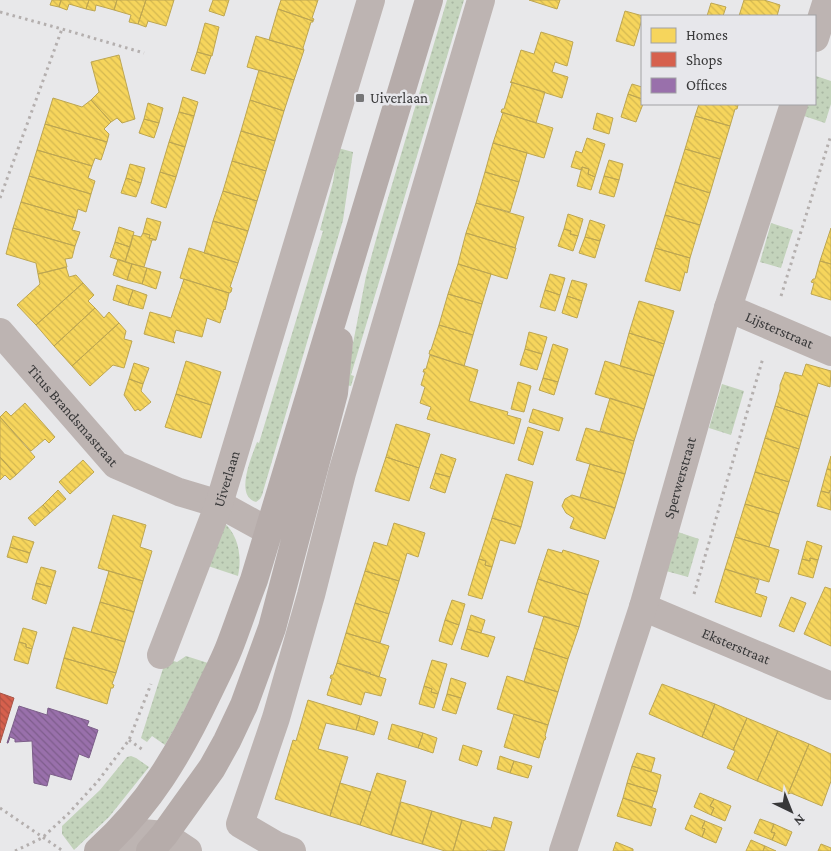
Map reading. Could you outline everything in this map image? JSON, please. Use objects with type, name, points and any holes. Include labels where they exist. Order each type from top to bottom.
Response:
[{"type":"main road","points":[[98,851],[124,841],[139,809],[168,768],[192,726],[229,649],[254,580],[429,0]]},
{"type":"main road","points":[[157,843],[212,768],[227,741],[244,705],[272,628],[334,393],[345,283]]},
{"type":"street","name":"Uiverlaan","points":[[162,655],[219,504],[371,0]]},
{"type":"street","points":[[292,851],[276,846],[240,824],[276,718],[342,473],[481,0]]},
{"type":"street","points":[[816,35],[827,0]]},
{"type":"street","name":"Sperwerstraat","points":[[563,851],[643,607],[728,308],[794,105]]},
{"type":"street","name":"Lijsterstraat","points":[[728,308],[831,352]]},
{"type":"street","name":"Titus Brandsmastraat","points":[[0,332],[116,465],[179,492],[219,504],[268,531]]},
{"type":"street","name":"Eksterstraat","points":[[643,607],[831,686]]},
{"type":"street","points":[[227,741],[276,718]]},
{"type":"street","points":[[124,841],[157,843],[188,851]]},
{"type":"path","points":[[0,12],[144,53]]},
{"type":"path","points":[[0,198],[62,29]]},
{"type":"path","points":[[684,624],[831,135]]},
{"type":"path","points":[[15,851],[42,838],[68,814],[98,781],[129,740],[162,655]]},
{"type":"path","points":[[0,808],[63,851]]},
{"type":"green space","points":[[447,0],[464,0],[351,375],[354,376],[351,386],[345,385],[366,276]]},
{"type":"green space","points":[[816,76],[831,81],[831,104],[825,123],[804,116],[807,105],[816,105]]},
{"type":"green space","points":[[338,148],[353,152],[343,220],[262,495],[256,502],[246,492],[246,475],[257,442],[259,443],[323,231],[320,230],[333,182]]},
{"type":"green space","points":[[771,223],[793,230],[781,268],[760,262]]},
{"type":"green space","points":[[722,384],[744,391],[731,435],[709,428]]},
{"type":"green space","points":[[223,522],[233,533],[238,547],[240,561],[238,576],[208,566]]},
{"type":"green space","points":[[678,532],[699,539],[688,577],[666,571]]},
{"type":"green space","points":[[186,656],[208,663],[165,745],[152,736],[147,742],[141,738],[166,659],[177,662]]},
{"type":"green space","points":[[131,756],[149,767],[109,817],[74,850],[62,834],[62,826],[100,790],[127,757]]},
{"type":"building: Homes","points":[[52,0],[61,0],[59,7],[50,5]]},
{"type":"building: Homes","points":[[61,0],[89,0],[86,9],[69,4],[67,10],[59,7]]},
{"type":"building: Homes","points":[[89,0],[117,0],[114,10],[96,5],[95,11],[86,9]]},
{"type":"building: Homes","points":[[117,0],[146,0],[138,24],[129,22],[131,15],[114,10]]},
{"type":"building: Homes","points":[[146,0],[174,0],[166,26],[148,21],[146,27],[138,24]]},
{"type":"building: Homes","points":[[213,0],[229,0],[224,16],[209,11]]},
{"type":"building: Homes","points":[[281,0],[318,0],[312,18],[314,19],[313,21],[278,9]]},
{"type":"building: Homes","points":[[529,0],[560,0],[557,9]]},
{"type":"building: Homes","points":[[744,0],[764,0],[780,5],[777,15],[739,15]]},
{"type":"building: Homes","points":[[711,3],[726,7],[723,15],[707,15]]},
{"type":"building: Homes","points":[[278,9],[313,21],[311,22],[304,50],[269,40]]},
{"type":"building: Homes","points":[[625,11],[641,15],[641,23],[634,46],[616,41]]},
{"type":"building: Homes","points":[[205,23],[219,27],[212,56],[197,52]]},
{"type":"building: Homes","points":[[541,32],[573,42],[567,66],[555,62],[552,72],[568,77],[562,98],[511,82],[521,50],[534,54]]},
{"type":"building: Homes","points":[[256,36],[304,50],[294,80],[247,67]]},
{"type":"building: Homes","points":[[197,52],[211,56],[205,74],[191,70]]},
{"type":"building: Homes","points":[[119,55],[135,119],[122,123],[117,118],[111,122],[91,100],[99,92],[91,62]]},
{"type":"building: Homes","points":[[259,70],[294,80],[284,111],[250,100]]},
{"type":"building: Homes","points":[[510,82],[545,92],[536,123],[501,112],[504,109],[512,83]]},
{"type":"building: Homes","points":[[632,84],[641,87],[641,99],[628,94]]},
{"type":"building: Homes","points":[[628,94],[641,99],[641,105],[643,105],[636,122],[621,117]]},
{"type":"building: Homes","points":[[183,97],[198,102],[194,116],[179,112]]},
{"type":"building: Homes","points":[[53,98],[82,107],[91,100],[111,122],[104,129],[109,134],[107,142],[45,124]]},
{"type":"building: Homes","points":[[250,100],[284,111],[275,141],[241,131]]},
{"type":"building: Homes","points":[[148,103],[163,108],[159,123],[144,119]]},
{"type":"building: Homes","points":[[699,105],[738,105],[730,126],[695,116]]},
{"type":"building: Homes","points":[[179,112],[194,116],[185,147],[169,142]]},
{"type":"building: Homes","points":[[501,112],[553,128],[544,158],[493,143],[503,113]]},
{"type":"building: Homes","points":[[597,113],[613,118],[609,134],[593,129]]},
{"type":"building: Homes","points":[[695,116],[730,126],[720,159],[685,149]]},
{"type":"building: Homes","points":[[144,119],[159,123],[154,138],[139,133]]},
{"type":"building: Homes","points":[[45,124],[107,142],[101,160],[95,158],[92,166],[37,150]]},
{"type":"building: Homes","points":[[241,131],[275,141],[266,171],[232,161]]},
{"type":"building: Homes","points":[[587,138],[605,144],[595,177],[588,174],[589,169],[582,167],[582,170],[571,167],[576,151],[582,153]]},
{"type":"building: Homes","points":[[169,142],[185,147],[176,177],[160,172]]},
{"type":"building: Homes","points":[[493,143],[527,153],[519,182],[485,172]]},
{"type":"building: Homes","points":[[685,149],[720,159],[710,193],[675,182]]},
{"type":"building: Homes","points":[[37,150],[92,166],[88,178],[95,181],[91,194],[29,176]]},
{"type":"building: Homes","points":[[609,160],[623,164],[619,180],[604,176]]},
{"type":"building: Homes","points":[[232,161],[266,171],[257,201],[223,191]]},
{"type":"building: Homes","points":[[130,164],[145,168],[141,183],[126,178]]},
{"type":"building: Homes","points":[[582,167],[589,169],[588,174],[595,177],[591,190],[577,186]]},
{"type":"building: Homes","points":[[160,172],[176,177],[166,208],[151,203]]},
{"type":"building: Homes","points":[[485,172],[519,182],[510,212],[476,203]]},
{"type":"building: Homes","points":[[29,176],[91,194],[86,212],[78,209],[76,218],[21,202]]},
{"type":"building: Homes","points":[[604,176],[619,180],[614,197],[599,193]]},
{"type":"building: Homes","points":[[126,178],[141,183],[136,197],[121,193]]},
{"type":"building: Homes","points":[[675,182],[710,193],[700,225],[665,215]]},
{"type":"building: Homes","points":[[223,191],[257,201],[248,231],[213,221]]},
{"type":"building: Homes","points":[[21,202],[76,218],[72,230],[80,232],[75,246],[13,228]]},
{"type":"building: Homes","points":[[476,203],[524,217],[515,248],[466,233]]},
{"type":"building: Homes","points":[[568,214],[583,219],[578,236],[570,234],[571,231],[564,229]]},
{"type":"building: Homes","points":[[665,215],[700,225],[690,258],[655,248]]},
{"type":"building: Homes","points":[[147,218],[161,222],[156,240],[149,238],[150,235],[143,233]]},
{"type":"building: Homes","points":[[590,220],[605,225],[600,241],[585,237]]},
{"type":"building: Homes","points":[[213,221],[248,231],[238,263],[204,253]]},
{"type":"building: Homes","points":[[119,227],[134,232],[130,247],[115,242]]},
{"type":"building: Homes","points":[[13,228],[75,246],[72,258],[65,259],[67,267],[38,274],[36,263],[6,254]]},
{"type":"building: Homes","points":[[831,228],[831,264],[820,261]]},
{"type":"building: Homes","points":[[564,229],[571,231],[570,234],[578,236],[573,251],[558,246]]},
{"type":"building: Homes","points":[[143,233],[150,235],[149,238],[156,240],[152,240],[144,267],[125,262],[133,235],[141,237]]},
{"type":"building: Homes","points":[[466,233],[516,248],[507,279],[458,264]]},
{"type":"building: Homes","points":[[585,237],[600,241],[595,258],[579,253]]},
{"type":"building: Homes","points":[[115,242],[130,247],[125,262],[110,257]]},
{"type":"building: Homes","points":[[189,248],[238,263],[230,287],[232,288],[231,292],[180,278]]},
{"type":"building: Homes","points":[[655,248],[690,258],[680,291],[645,281]]},
{"type":"building: Homes","points":[[118,259],[132,264],[127,280],[113,275]]},
{"type":"building: Homes","points":[[820,261],[831,264],[831,300],[811,294],[814,283],[811,282],[815,279]]},
{"type":"building: Homes","points":[[132,264],[147,268],[142,284],[127,280]]},
{"type":"building: Homes","points":[[458,264],[491,274],[482,304],[448,294]]},
{"type":"building: Homes","points":[[66,267],[69,277],[76,275],[83,283],[36,325],[17,305],[40,284],[38,274]]},
{"type":"building: Homes","points":[[147,268],[161,272],[156,289],[142,284]]},
{"type":"building: Homes","points":[[550,274],[565,278],[560,295],[545,290]]},
{"type":"building: Homes","points":[[184,279],[229,293],[220,323],[207,318],[202,337],[176,330],[173,341],[175,343],[144,334],[150,312],[171,318]]},
{"type":"building: Homes","points":[[572,280],[587,284],[582,301],[567,296]]},
{"type":"building: Homes","points":[[83,283],[94,295],[88,301],[95,308],[54,346],[36,325]]},
{"type":"building: Homes","points":[[117,285],[133,290],[128,305],[113,300]]},
{"type":"building: Homes","points":[[133,290],[147,295],[143,309],[128,305]]},
{"type":"building: Homes","points":[[545,290],[560,295],[555,311],[540,307]]},
{"type":"building: Homes","points":[[448,294],[482,304],[473,335],[439,325]]},
{"type":"building: Homes","points":[[567,296],[582,301],[577,318],[562,313]]},
{"type":"building: Homes","points":[[639,301],[674,311],[664,344],[629,333]]},
{"type":"building: Homes","points":[[95,308],[104,318],[109,312],[119,323],[72,366],[54,346]]},
{"type":"building: Homes","points":[[119,323],[126,331],[124,339],[132,341],[124,368],[113,365],[90,386],[72,366]]},
{"type":"building: Homes","points":[[439,325],[473,335],[464,366],[429,354]]},
{"type":"building: Homes","points":[[529,332],[547,337],[542,354],[525,349]]},
{"type":"building: Homes","points":[[629,333],[664,344],[654,376],[620,366]]},
{"type":"building: Homes","points":[[553,344],[568,349],[558,382],[543,378]]},
{"type":"building: Homes","points":[[525,349],[542,354],[537,370],[520,365]]},
{"type":"building: Homes","points":[[430,355],[478,370],[469,401],[508,412],[507,415],[521,419],[514,444],[427,419],[431,407],[420,403],[425,387],[421,385],[425,372],[423,372],[426,369]]},
{"type":"building: Homes","points":[[186,361],[221,372],[211,405],[176,394]]},
{"type":"building: Homes","points":[[605,361],[654,376],[644,409],[595,394]]},
{"type":"building: Homes","points":[[134,363],[149,368],[143,384],[129,379]]},
{"type":"building: Homes","points":[[806,364],[831,371],[830,387],[818,383],[808,417],[775,406],[785,372],[802,376]]},
{"type":"building: Homes","points":[[543,378],[558,382],[554,395],[539,390]]},
{"type":"building: Homes","points":[[129,379],[143,384],[141,391],[151,402],[140,411],[138,409],[135,411],[124,395]]},
{"type":"building: Homes","points":[[518,382],[531,386],[524,412],[511,409]]},
{"type":"building: Homes","points":[[176,394],[211,405],[201,438],[165,427]]},
{"type":"building: Homes","points":[[610,398],[644,409],[634,441],[600,431]]},
{"type":"building: Homes","points":[[25,403],[55,437],[49,443],[45,439],[31,451],[0,417],[6,411],[11,416]]},
{"type":"building: Homes","points":[[775,406],[808,417],[799,449],[765,438]]},
{"type":"building: Homes","points":[[533,409],[563,418],[559,431],[529,422]]},
{"type":"building: Homes","points":[[0,417],[35,457],[16,475],[0,457]]},
{"type":"building: Homes","points":[[396,424],[430,434],[419,468],[386,457]]},
{"type":"building: Homes","points":[[528,427],[543,432],[533,465],[518,460]]},
{"type":"building: Homes","points":[[586,428],[634,441],[625,474],[576,460]]},
{"type":"building: Homes","points":[[765,438],[799,449],[789,482],[755,472]]},
{"type":"building: Homes","points":[[441,454],[456,459],[450,477],[435,473]]},
{"type":"building: Homes","points":[[831,456],[831,470],[827,469]]},
{"type":"building: Homes","points":[[0,457],[16,475],[10,480],[5,475],[0,480]]},
{"type":"building: Homes","points":[[386,457],[419,468],[409,501],[375,491]]},
{"type":"building: Homes","points":[[83,460],[94,472],[70,494],[59,482]]},
{"type":"building: Homes","points":[[590,464],[625,474],[615,508],[580,497]]},
{"type":"building: Homes","points":[[827,469],[831,470],[831,490],[829,493],[821,491]]},
{"type":"building: Homes","points":[[755,472],[789,482],[779,514],[745,504]]},
{"type":"building: Homes","points":[[435,473],[450,477],[445,493],[430,488]]},
{"type":"building: Homes","points":[[506,474],[533,482],[521,527],[492,518]]},
{"type":"building: Homes","points":[[58,490],[66,499],[50,513],[43,505]]},
{"type":"building: Homes","points":[[830,490],[831,510],[817,506],[821,491],[829,493]]},
{"type":"building: Homes","points":[[572,495],[615,508],[605,539],[570,528],[574,518],[566,513],[562,506],[565,499]]},
{"type":"building: Homes","points":[[745,504],[779,514],[769,547],[735,537]]},
{"type":"building: Homes","points":[[43,505],[50,513],[35,526],[28,518]]},
{"type":"building: Homes","points":[[113,515],[146,525],[140,547],[152,551],[143,581],[98,568]]},
{"type":"building: Homes","points":[[492,518],[521,527],[515,544],[500,540],[492,567],[485,565],[486,561],[479,559]]},
{"type":"building: Homes","points":[[394,523],[425,533],[418,557],[407,553],[399,581],[365,571],[374,542],[387,546]]},
{"type":"building: Homes","points":[[13,536],[34,542],[30,553],[10,547]]},
{"type":"building: Homes","points":[[735,537],[779,550],[769,582],[725,569]]},
{"type":"building: Homes","points":[[807,541],[822,546],[818,560],[802,559]]},
{"type":"building: Homes","points":[[10,547],[30,553],[27,563],[7,557]]},
{"type":"building: Homes","points":[[548,549],[562,553],[563,550],[599,561],[588,595],[538,579]]},
{"type":"building: Homes","points":[[810,558],[818,560],[813,578],[798,574],[802,559],[810,561]]},
{"type":"building: Homes","points":[[479,559],[486,561],[485,565],[492,567],[482,599],[468,595]]},
{"type":"building: Homes","points":[[41,567],[56,571],[51,587],[36,583]]},
{"type":"building: Homes","points":[[725,569],[759,580],[755,593],[767,597],[761,617],[715,602]]},
{"type":"building: Homes","points":[[106,570],[143,581],[134,612],[100,602],[109,571]]},
{"type":"building: Homes","points":[[365,571],[399,581],[389,614],[355,603]]},
{"type":"building: Homes","points":[[538,579],[588,595],[579,627],[528,612]]},
{"type":"building: Homes","points":[[36,583],[51,587],[46,604],[32,599]]},
{"type":"building: Homes","points":[[825,587],[831,589],[831,646],[804,634]]},
{"type":"building: Homes","points":[[791,597],[806,603],[794,632],[779,626]]},
{"type":"building: Homes","points":[[452,600],[465,604],[459,625],[445,620]]},
{"type":"building: Homes","points":[[100,602],[134,612],[125,642],[91,632]]},
{"type":"building: Homes","points":[[355,603],[389,614],[380,643],[346,633]]},
{"type":"building: Homes","points":[[471,615],[485,620],[481,633],[467,629]]},
{"type":"building: Homes","points":[[544,616],[579,627],[568,659],[534,648]]},
{"type":"building: Homes","points":[[445,620],[459,625],[452,645],[439,641]]},
{"type":"building: Homes","points":[[73,627],[125,642],[116,673],[64,658]]},
{"type":"building: Homes","points":[[23,628],[37,632],[32,649],[26,647],[26,644],[19,642]]},
{"type":"building: Homes","points":[[467,629],[495,637],[488,657],[461,649]]},
{"type":"building: Homes","points":[[346,633],[389,646],[379,677],[337,663]]},
{"type":"building: Homes","points":[[19,642],[26,644],[26,647],[32,649],[28,664],[14,660]]},
{"type":"building: Homes","points":[[534,648],[568,659],[558,692],[524,682]]},
{"type":"building: Homes","points":[[64,658],[116,673],[107,704],[56,688]]},
{"type":"building: Homes","points":[[432,660],[447,664],[438,694],[431,692],[432,689],[424,686]]},
{"type":"building: Homes","points":[[337,663],[386,679],[381,696],[365,692],[361,705],[327,695],[332,679],[330,678]]},
{"type":"building: Homes","points":[[507,676],[558,692],[548,725],[497,709]]},
{"type":"building: Homes","points":[[451,678],[466,683],[461,698],[447,694]]},
{"type":"building: Homes","points":[[662,684],[715,704],[702,737],[649,714]]},
{"type":"building: Homes","points":[[424,686],[432,689],[431,692],[438,694],[434,708],[419,704]]},
{"type":"building: Homes","points":[[447,694],[461,698],[456,714],[442,710]]},
{"type":"building: Homes","points":[[308,700],[360,716],[356,730],[326,723],[318,749],[348,757],[330,816],[275,799],[293,740],[296,741]]},
{"type":"building: Homes","points":[[715,704],[747,718],[733,750],[702,737]]},
{"type":"building: Homes","points":[[514,714],[548,725],[539,758],[504,747]]},
{"type":"building: Homes","points":[[360,716],[378,722],[374,735],[356,730]]},
{"type":"building: Homes","points":[[747,718],[778,731],[757,781],[727,768]]},
{"type":"building: Homes","points":[[392,724],[423,733],[418,748],[388,739]]},
{"type":"building: Homes","points":[[778,731],[809,744],[788,794],[757,781]]},
{"type":"building: Homes","points":[[423,733],[437,738],[433,753],[418,748]]},
{"type":"building: Homes","points":[[809,744],[831,754],[831,781],[822,806],[791,793],[788,794]]},
{"type":"building: Homes","points":[[463,745],[482,751],[477,766],[459,760]]},
{"type":"building: Homes","points":[[637,753],[655,758],[651,772],[632,766]]},
{"type":"building: Homes","points":[[500,756],[514,761],[510,773],[497,769]]},
{"type":"building: Homes","points":[[514,761],[532,766],[528,778],[510,773]]},
{"type":"building: Homes","points":[[632,766],[661,775],[657,792],[627,783]]},
{"type":"building: Homes","points":[[377,773],[406,781],[391,835],[360,825]]},
{"type":"building: Homes","points":[[340,783],[371,792],[360,825],[330,816]]},
{"type":"building: Homes","points":[[627,783],[657,792],[652,807],[623,798]]},
{"type":"building: Homes","points":[[700,793],[714,799],[710,806],[714,808],[711,815],[694,807]]},
{"type":"building: Homes","points":[[623,798],[656,809],[651,826],[617,816]]},
{"type":"building: Homes","points":[[714,799],[731,806],[725,821],[711,815],[714,808],[710,806]]},
{"type":"building: Homes","points":[[401,802],[432,811],[422,844],[391,835]]},
{"type":"building: Homes","points":[[432,811],[462,820],[453,851],[445,851],[422,844]]},
{"type":"building: Homes","points":[[691,815],[705,821],[702,828],[705,829],[702,837],[685,829]]},
{"type":"building: Homes","points":[[494,817],[512,822],[504,851],[453,851],[462,820],[491,828]]},
{"type":"building: Homes","points":[[760,819],[774,824],[771,832],[775,833],[772,840],[754,833]]},
{"type":"building: Homes","points":[[705,821],[722,828],[716,843],[702,837],[705,829],[702,828]]},
{"type":"building: Homes","points":[[774,824],[792,832],[786,846],[772,840],[775,833],[771,832]]},
{"type":"building: Homes","points":[[751,840],[765,846],[763,851],[746,851]]},
{"type":"building: Homes","points":[[616,842],[633,849],[633,851],[613,851]]},
{"type":"building: Homes","points":[[821,844],[831,848],[831,851],[818,851]]},
{"type":"building: Homes","points":[[765,846],[776,851],[763,851]]},
{"type":"building: Shops","points":[[0,693],[14,698],[0,743]]},
{"type":"building: Offices","points":[[19,706],[47,715],[48,708],[89,721],[87,726],[98,730],[89,758],[79,754],[71,780],[50,774],[47,786],[34,783],[32,741],[15,742],[15,739],[10,737],[7,743]]},
{"type":"place","name":"Uiverlaan","points":[[360,98]]}]
